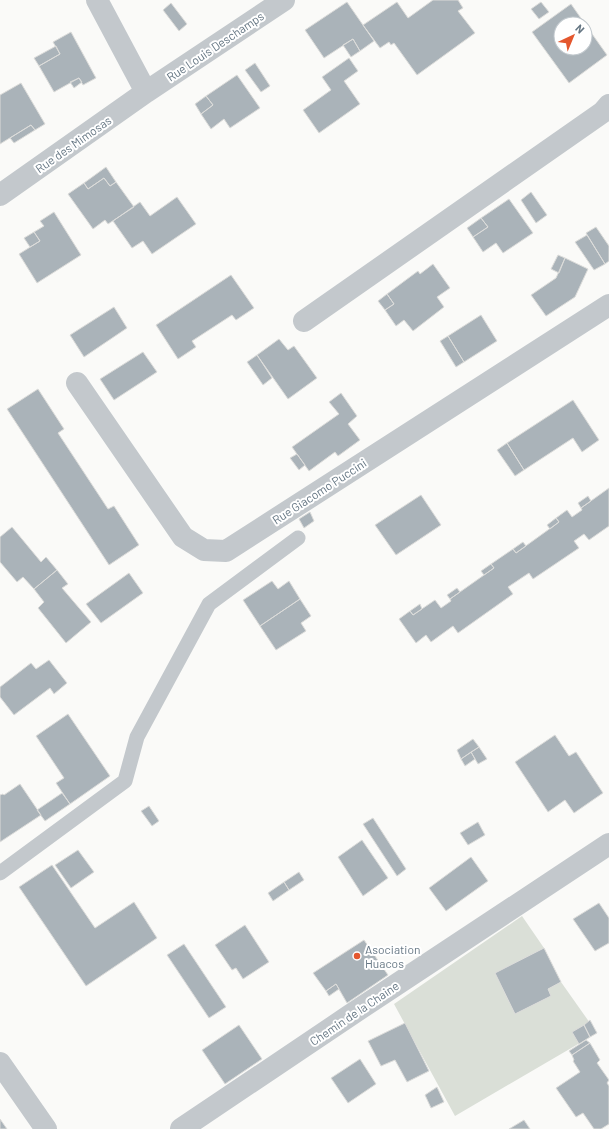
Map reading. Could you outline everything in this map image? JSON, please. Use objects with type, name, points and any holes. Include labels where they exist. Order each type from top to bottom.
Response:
[{"type":"street","points":[[97,0],[146,92]]},
{"type":"street","name":"Rue Louis Deschamps","points":[[146,92],[284,0]]},
{"type":"street","name":"Rue des Mimosas","points":[[0,195],[146,92]]},
{"type":"street","points":[[304,321],[603,112],[609,105]]},
{"type":"street","name":"Rue Giacomo Puccini","points":[[77,382],[183,537],[204,550],[226,551],[609,305]]},
{"type":"street","name":"Chemin de la Chaine","points":[[181,1129],[609,844]]},
{"type":"street","points":[[0,1063],[46,1129]]},
{"type":"lane","points":[[0,873],[124,781],[137,737],[209,604],[298,538]]},
{"type":"shaded area","points":[[522,916],[544,948],[495,973],[515,1014],[551,996],[548,989],[561,982],[597,1033],[455,1116],[394,1004]]},
{"type":"building","points":[[433,0],[458,0],[463,8],[458,11],[475,33],[417,75],[394,43],[391,45],[389,42],[380,48],[363,25],[397,2],[408,18]]},
{"type":"building","points":[[347,2],[374,41],[360,51],[353,39],[324,58],[305,30]]},
{"type":"building","points":[[541,2],[549,12],[539,19],[531,9]]},
{"type":"building","points":[[171,3],[187,24],[179,31],[163,10]]},
{"type":"building","points":[[571,4],[579,16],[554,16]]},
{"type":"building","points":[[553,17],[553,56],[593,56],[593,35],[607,55],[569,83],[532,32]]},
{"type":"building","points":[[71,32],[96,78],[83,85],[79,78],[54,92],[39,66],[60,54],[53,42]]},
{"type":"building","points":[[353,39],[360,51],[351,57],[343,45]]},
{"type":"building","points":[[56,46],[60,54],[39,66],[34,58]]},
{"type":"building","points":[[349,58],[358,71],[344,81],[360,104],[319,133],[303,110],[331,90],[322,77]]},
{"type":"building","points":[[255,63],[270,86],[261,92],[245,70]]},
{"type":"building","points":[[237,75],[260,108],[230,128],[224,119],[211,129],[201,114],[213,105],[206,96]]},
{"type":"building","points":[[79,78],[82,82],[74,88],[70,82]]},
{"type":"building","points":[[21,83],[45,124],[35,130],[31,125],[0,144],[0,95]]},
{"type":"building","points":[[206,96],[213,105],[201,114],[195,104]]},
{"type":"building","points":[[31,125],[35,130],[14,143],[10,138]]},
{"type":"building","points":[[106,167],[116,182],[110,186],[104,178],[88,189],[84,183]]},
{"type":"building","points":[[104,178],[110,186],[116,182],[134,207],[108,224],[105,220],[93,229],[68,194],[84,183],[88,189]]},
{"type":"building","points":[[531,192],[547,215],[536,223],[521,200]]},
{"type":"building","points":[[177,197],[196,224],[152,254],[143,241],[132,248],[113,221],[140,202],[150,216]]},
{"type":"building","points":[[509,199],[533,233],[503,253],[496,243],[483,252],[473,237],[488,227],[481,218]]},
{"type":"building","points":[[54,212],[81,255],[37,283],[19,254],[40,241],[34,232],[44,226],[40,221]]},
{"type":"building","points":[[481,218],[488,227],[473,237],[467,228]]},
{"type":"building","points":[[596,227],[609,246],[609,261],[605,264],[586,233]]},
{"type":"building","points":[[34,232],[40,241],[30,247],[24,238]]},
{"type":"building","points":[[587,235],[605,264],[594,270],[575,242]]},
{"type":"building","points":[[558,255],[565,258],[559,273],[551,269]]},
{"type":"building","points":[[565,258],[588,269],[575,297],[546,316],[531,295],[556,278]]},
{"type":"building","points":[[433,264],[450,288],[437,297],[444,307],[413,331],[404,320],[396,326],[385,310],[394,304],[387,294],[418,271],[420,274]]},
{"type":"building","points":[[231,275],[254,308],[236,320],[232,315],[192,341],[196,347],[178,359],[156,325]]},
{"type":"building","points":[[387,294],[394,304],[385,310],[378,301]]},
{"type":"building","points":[[114,307],[127,328],[84,357],[70,335]]},
{"type":"building","points":[[481,315],[497,341],[464,362],[448,336]]},
{"type":"building","points":[[448,336],[464,362],[456,367],[440,341]]},
{"type":"building","points":[[279,339],[288,350],[294,346],[317,378],[288,399],[257,355]]},
{"type":"building","points":[[143,352],[157,372],[114,400],[100,379]]},
{"type":"building","points":[[257,355],[272,378],[263,385],[247,362]]},
{"type":"building","points":[[38,389],[64,429],[58,433],[108,509],[114,506],[139,545],[109,565],[7,409]]},
{"type":"building","points":[[341,393],[357,416],[348,424],[360,440],[338,456],[335,452],[309,471],[292,447],[339,414],[329,402]]},
{"type":"building","points":[[573,400],[599,440],[582,452],[573,438],[524,470],[507,443]]},
{"type":"building","points":[[507,443],[524,470],[515,476],[497,450]]},
{"type":"building","points":[[297,454],[305,465],[299,470],[290,458]]},
{"type":"building","points":[[609,488],[609,526],[589,540],[584,534],[574,541],[579,548],[533,579],[529,573],[508,587],[513,594],[458,633],[453,626],[431,642],[426,635],[416,643],[399,619],[410,611],[413,615],[435,600],[441,608],[451,601],[450,599],[494,568],[491,564],[513,549],[516,553],[559,522],[556,518],[567,510],[572,517],[582,510],[581,508]]},
{"type":"building","points":[[421,495],[441,525],[396,555],[375,525]]},
{"type":"building","points":[[588,496],[591,501],[581,508],[578,503]]},
{"type":"building","points":[[310,512],[314,521],[304,528],[299,519]]},
{"type":"building","points":[[556,518],[559,522],[550,529],[547,525]]},
{"type":"building","points":[[12,527],[41,562],[46,557],[57,570],[34,589],[23,577],[17,582],[0,562],[0,537]]},
{"type":"building","points":[[523,542],[526,546],[516,553],[513,549]]},
{"type":"building","points":[[491,564],[494,568],[484,575],[481,571]]},
{"type":"building","points":[[57,570],[68,584],[62,588],[91,622],[66,643],[38,608],[44,602],[34,589]]},
{"type":"building","points":[[129,573],[143,593],[101,623],[86,604]]},
{"type":"building","points":[[272,581],[278,589],[289,581],[300,599],[260,626],[243,600]]},
{"type":"building","points":[[457,588],[460,592],[450,599],[447,595]]},
{"type":"building","points":[[300,599],[311,616],[301,623],[306,631],[276,650],[260,626]]},
{"type":"building","points":[[420,604],[422,609],[413,615],[410,611]]},
{"type":"building","points":[[49,660],[67,683],[54,694],[50,688],[14,715],[0,697],[0,687],[31,663],[36,669]]},
{"type":"building","points":[[68,714],[110,776],[70,804],[56,783],[64,778],[36,736]]},
{"type":"building","points":[[555,735],[569,756],[576,752],[603,793],[574,813],[565,800],[548,812],[515,762]]},
{"type":"building","points":[[473,739],[479,747],[461,759],[457,750]]},
{"type":"building","points":[[479,747],[487,759],[478,764],[471,752]]},
{"type":"building","points":[[471,752],[475,759],[465,766],[461,759]]},
{"type":"building","points":[[20,784],[41,815],[0,842],[0,795],[4,795]]},
{"type":"building","points":[[62,793],[70,804],[45,821],[37,810]]},
{"type":"building","points":[[149,806],[159,821],[152,826],[141,811]]},
{"type":"building","points":[[373,818],[406,869],[397,876],[363,824]]},
{"type":"building","points":[[478,822],[485,835],[468,845],[460,833]]},
{"type":"building","points":[[362,840],[388,878],[363,896],[338,857]]},
{"type":"building","points":[[78,850],[94,872],[71,888],[55,865]]},
{"type":"building","points":[[471,857],[488,881],[446,911],[429,888]]},
{"type":"building","points":[[52,865],[95,928],[134,902],[157,938],[86,986],[19,887]]},
{"type":"building","points":[[299,872],[304,880],[289,890],[284,882]]},
{"type":"building","points":[[284,882],[289,890],[273,901],[268,893]]},
{"type":"building","points":[[599,903],[609,918],[609,943],[595,951],[573,919]]},
{"type":"building","points":[[245,925],[269,962],[243,979],[236,968],[232,970],[215,945]]},
{"type":"building","name":"Asociation Huacos","points":[[364,940],[388,975],[347,1003],[336,984],[326,991],[313,973]]},
{"type":"building","points":[[184,944],[226,1007],[209,1018],[167,955]]},
{"type":"building","points":[[544,948],[561,982],[548,989],[551,996],[515,1014],[495,973]]},
{"type":"building","points":[[336,984],[339,989],[329,996],[326,991]]},
{"type":"building","points":[[590,1020],[597,1033],[590,1037],[584,1025]]},
{"type":"building","points":[[405,1023],[429,1071],[407,1082],[395,1060],[381,1066],[368,1041]]},
{"type":"building","points":[[239,1025],[262,1059],[225,1084],[202,1050]]},
{"type":"building","points":[[584,1025],[590,1037],[579,1044],[572,1032]]},
{"type":"building","points":[[586,1040],[590,1043],[572,1055],[569,1051]]},
{"type":"building","points":[[590,1043],[600,1060],[597,1063],[609,1080],[607,1083],[609,1086],[609,1124],[601,1129],[594,1129],[583,1113],[576,1117],[556,1088],[580,1072],[573,1061],[572,1055]]},
{"type":"building","points":[[360,1059],[376,1084],[348,1103],[331,1078]]},
{"type":"building","points":[[437,1087],[444,1102],[431,1108],[425,1095]]},
{"type":"building","points":[[0,1119],[7,1129],[0,1129]]},
{"type":"building","points":[[524,1120],[530,1129],[509,1129]]},
{"type":"place","name":"Asociation Huacos","points":[[357,956]]}]
